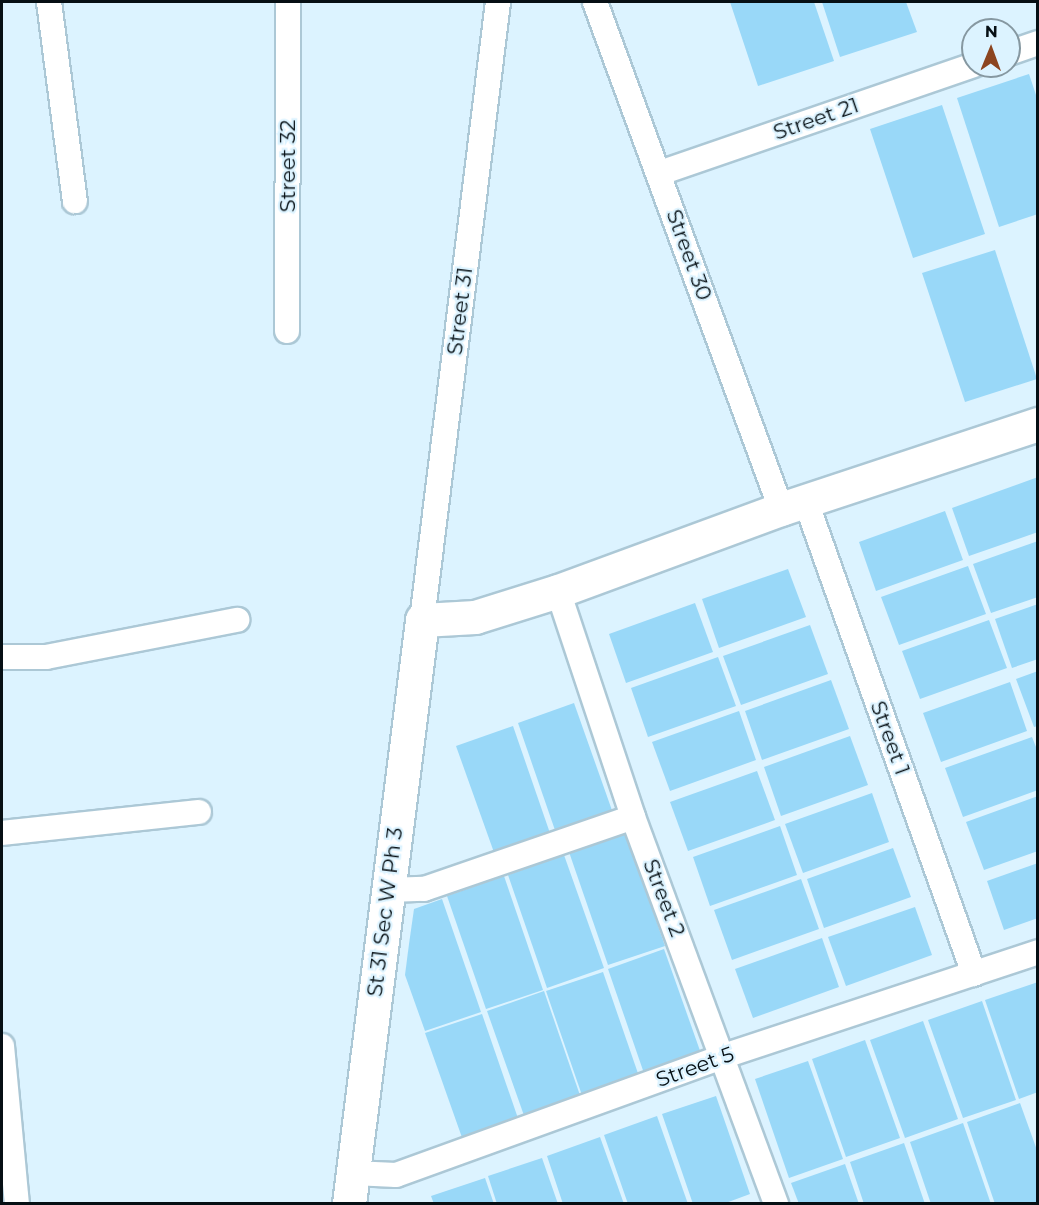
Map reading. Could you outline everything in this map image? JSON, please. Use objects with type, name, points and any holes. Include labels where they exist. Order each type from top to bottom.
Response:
[{"type":"main road","points":[[422,620],[475,617],[558,591],[793,506],[1038,423]]},
{"type":"main road","name":"St 31 Sec W Ph 3","points":[[351,1188],[422,620]]},
{"type":"street","points":[[49,2],[75,201]]},
{"type":"street","name":"Street 32","points":[[287,331],[288,2]]},
{"type":"street","name":"Street 31","points":[[422,620],[498,2]]},
{"type":"street","name":"Street 30","points":[[595,2],[660,173],[793,506]]},
{"type":"street","points":[[1021,49],[1038,43]]},
{"type":"street","name":"Street 21","points":[[660,173],[961,69]]},
{"type":"street","name":"Street 1","points":[[793,506],[974,974]]},
{"type":"street","name":"Street 2","points":[[558,591],[633,817],[724,1056],[776,1203]]},
{"type":"street","points":[[2,657],[46,657],[237,620]]},
{"type":"street","points":[[2,833],[199,812]]},
{"type":"street","points":[[388,890],[424,889],[633,817]]},
{"type":"street","name":"Street 5","points":[[351,1188],[396,1175],[724,1056],[1038,952]]},
{"type":"street","points":[[2,1046],[17,1203]]},
{"type":"building","points":[[730,2],[814,2],[834,61],[758,86]]},
{"type":"building","points":[[822,2],[906,2],[917,32],[840,57]]},
{"type":"building","points":[[1029,74],[1038,101],[1038,214],[999,227],[957,98]]},
{"type":"building","points":[[942,105],[985,234],[913,258],[870,129]]},
{"type":"building","points":[[995,250],[1037,379],[965,402],[922,273]]},
{"type":"building","points":[[1038,477],[1038,532],[969,556],[952,508]]},
{"type":"building","points":[[945,511],[963,560],[876,591],[859,542]]},
{"type":"building","points":[[1038,541],[1038,597],[991,613],[973,564]]},
{"type":"building","points":[[968,566],[986,614],[899,645],[881,597]]},
{"type":"building","points":[[788,569],[806,617],[719,648],[702,599]]},
{"type":"building","points":[[695,603],[713,652],[626,683],[609,634]]},
{"type":"building","points":[[1038,604],[1038,659],[1012,668],[995,619]]},
{"type":"building","points":[[989,620],[1007,668],[920,699],[902,651]]},
{"type":"building","points":[[810,625],[828,674],[741,705],[723,656]]},
{"type":"building","points":[[718,657],[736,706],[648,737],[631,688]]},
{"type":"building","points":[[1038,671],[1038,726],[1034,727],[1016,679]]},
{"type":"building","points":[[831,680],[849,729],[762,760],[745,711]]},
{"type":"building","points":[[1010,682],[1027,731],[941,762],[923,713]]},
{"type":"building","points":[[574,703],[614,816],[557,836],[518,723]]},
{"type":"building","points":[[739,711],[756,760],[670,791],[652,742]]},
{"type":"building","points":[[513,726],[552,839],[496,858],[456,746]]},
{"type":"building","points":[[850,736],[868,785],[781,816],[764,767]]},
{"type":"building","points":[[1032,737],[1038,752],[1038,790],[963,817],[945,768]]},
{"type":"building","points":[[757,771],[775,820],[688,851],[670,802]]},
{"type":"building","points":[[872,793],[889,842],[803,873],[785,824]]},
{"type":"building","points":[[1038,796],[1038,851],[984,870],[966,822]]},
{"type":"building","points":[[780,826],[797,875],[710,906],[693,857]]},
{"type":"building","points":[[626,833],[665,946],[608,965],[569,852]]},
{"type":"building","points":[[893,848],[911,897],[824,928],[807,879]]},
{"type":"building","points":[[564,855],[604,968],[547,988],[508,875]]},
{"type":"building","points":[[1038,863],[1038,918],[1004,930],[987,881]]},
{"type":"building","points":[[504,876],[543,990],[486,1009],[447,896]]},
{"type":"building","points":[[801,879],[819,929],[732,960],[714,910]]},
{"type":"building","points":[[442,899],[481,1012],[425,1031],[405,975],[414,909]]},
{"type":"building","points":[[915,907],[932,955],[846,986],[828,937]]},
{"type":"building","points":[[822,938],[839,987],[753,1018],[735,969]]},
{"type":"building","points":[[664,949],[704,1062],[647,1082],[608,969]]},
{"type":"building","points":[[603,972],[642,1085],[585,1104],[546,991]]},
{"type":"building","points":[[1038,982],[1038,1092],[1019,1099],[985,1000]]},
{"type":"building","points":[[544,991],[583,1104],[527,1124],[487,1011]]},
{"type":"building","points":[[982,1001],[1016,1100],[963,1118],[928,1020]]},
{"type":"building","points":[[482,1014],[521,1127],[465,1146],[425,1033]]},
{"type":"building","points":[[923,1021],[958,1119],[905,1138],[870,1040]]},
{"type":"building","points":[[865,1040],[900,1138],[846,1157],[812,1059]]},
{"type":"building","points":[[808,1061],[843,1159],[789,1178],[755,1079]]},
{"type":"building","points":[[716,1096],[750,1194],[723,1204],[693,1204],[662,1114]]},
{"type":"building","points":[[1020,1103],[1038,1153],[1038,1204],[995,1204],[967,1122]]},
{"type":"building","points":[[657,1116],[688,1204],[628,1204],[604,1135]]},
{"type":"building","points":[[963,1123],[991,1204],[931,1204],[910,1142]]},
{"type":"building","points":[[600,1137],[624,1204],[563,1204],[547,1156]]},
{"type":"building","points":[[904,1143],[925,1204],[864,1204],[850,1162]]},
{"type":"building","points":[[542,1158],[558,1204],[497,1204],[488,1176]]},
{"type":"building","points":[[845,1164],[859,1204],[799,1204],[791,1183]]},
{"type":"building","points":[[485,1178],[494,1204],[434,1204],[431,1196]]}]
